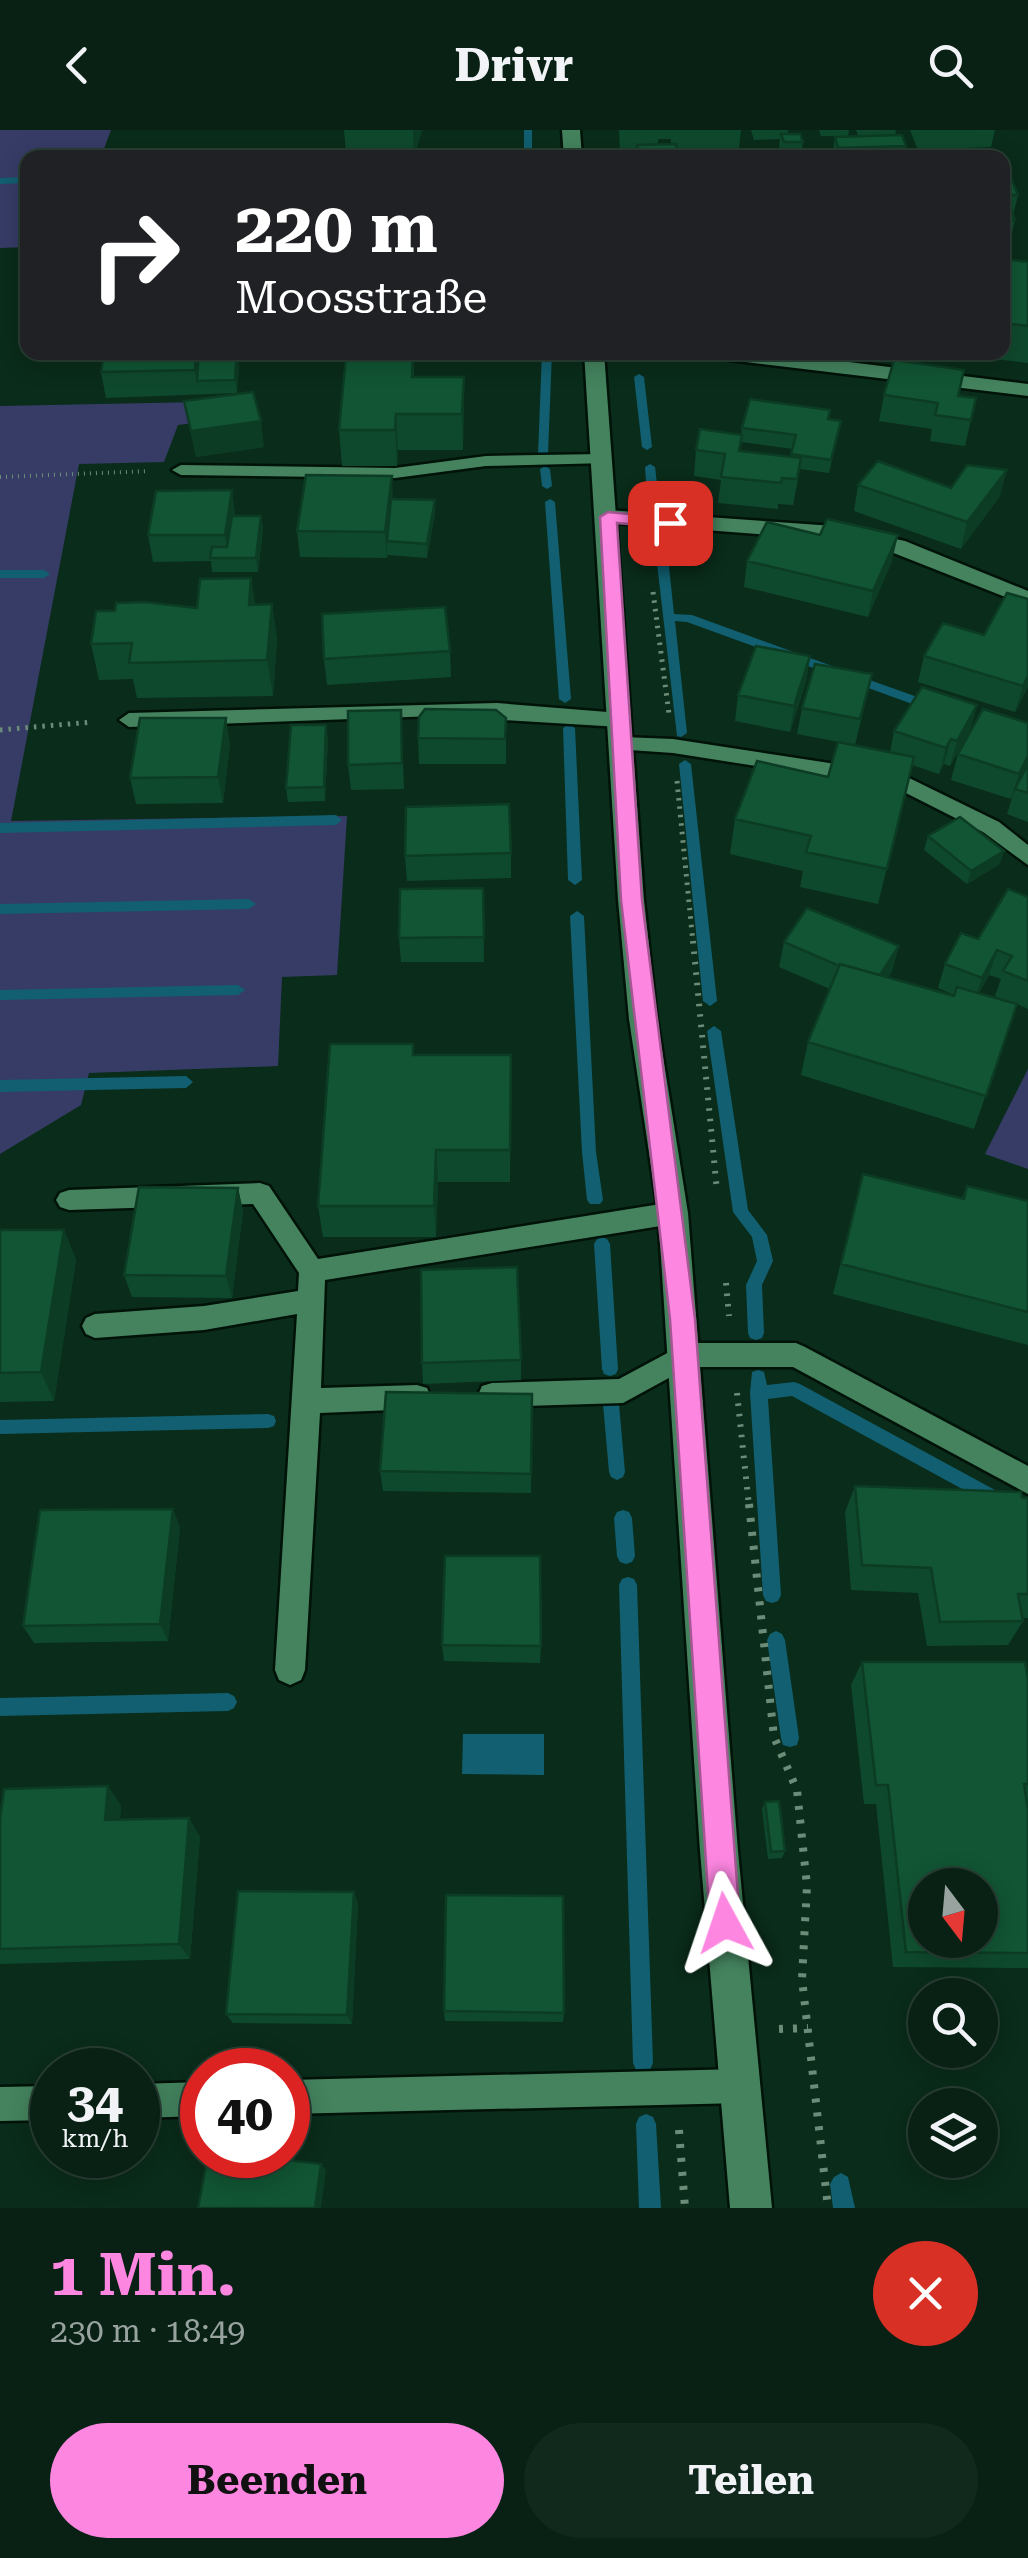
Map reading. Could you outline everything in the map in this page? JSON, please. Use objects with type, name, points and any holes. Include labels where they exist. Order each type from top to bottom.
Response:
[{"type":"street","points":[[595,360],[643,1019],[673,1213],[686,1354],[719,1851],[751,2208]]},
{"type":"street","points":[[779,360],[1028,390]]},
{"type":"street","points":[[608,517],[834,533],[881,542],[1028,599]]},
{"type":"lane","points":[[181,470],[395,474],[486,461],[602,459]]},
{"type":"lane","points":[[128,720],[402,707],[552,710],[673,746],[900,780],[966,812],[1028,857]]},
{"type":"lane","points":[[69,1200],[260,1192],[312,1272],[290,1670]]},
{"type":"lane","points":[[312,1272],[673,1213]]},
{"type":"lane","points":[[95,1326],[204,1318],[311,1300]]},
{"type":"lane","points":[[307,1401],[623,1390],[686,1354],[796,1355],[1028,1481]]},
{"type":"lane","points":[[310,2096],[741,2086]]},
{"type":"lane","points":[[0,2104],[30,2103]]},
{"type":"path","points":[[0,477],[181,470]]},
{"type":"path","points":[[644,521],[673,746],[717,1196]]},
{"type":"path","points":[[0,730],[128,720]]},
{"type":"path","points":[[725,1274],[774,1737],[798,1790],[808,1886],[802,1980],[828,2208]]},
{"type":"shaded area","points":[[0,130],[111,130],[104,150],[20,150],[20,247],[0,248]]},
{"type":"shaded area","points":[[251,401],[253,416],[178,425],[164,462],[79,464],[11,821],[347,816],[337,975],[282,977],[278,1066],[89,1073],[81,1105],[0,1154],[0,406]]},
{"type":"shaded area","points":[[1028,1069],[1028,1169],[985,1154]]},
{"type":"shaded area","points":[[463,1734],[544,1734],[544,1775],[462,1774]]},
{"type":"building","points":[[781,134],[800,134],[803,142],[784,142]]},
{"type":"building","points":[[902,135],[906,146],[838,148],[835,137]]},
{"type":"building","points":[[676,144],[677,150],[638,150],[637,145]]},
{"type":"building","points":[[1010,175],[1018,195],[1010,195]]},
{"type":"building","points":[[1010,260],[1028,262],[1028,326],[1010,324]]},
{"type":"building","points":[[103,360],[196,360],[195,370],[101,372]]},
{"type":"building","points":[[198,360],[236,360],[235,380],[197,381]]},
{"type":"building","points":[[346,360],[413,360],[412,377],[464,377],[462,414],[396,414],[395,430],[339,430]]},
{"type":"building","points":[[894,360],[964,370],[958,396],[976,398],[971,420],[935,415],[938,403],[884,395]]},
{"type":"building","points":[[253,392],[261,421],[191,431],[184,401]]},
{"type":"building","points":[[750,399],[830,410],[828,419],[841,421],[831,460],[791,454],[796,435],[742,428]]},
{"type":"building","points":[[700,429],[742,435],[739,451],[801,458],[797,479],[782,478],[781,483],[721,477],[725,454],[696,450]]},
{"type":"building","points":[[878,461],[951,488],[967,465],[1007,470],[967,522],[858,485]]},
{"type":"building","points":[[306,475],[392,476],[385,532],[297,531]]},
{"type":"building","points":[[232,490],[225,535],[148,535],[156,491]]},
{"type":"building","points":[[391,499],[435,500],[427,544],[387,541]]},
{"type":"building","points":[[232,516],[261,516],[256,558],[210,558],[212,547],[227,547]]},
{"type":"building","points":[[827,519],[898,535],[873,591],[747,561],[767,522],[820,535]]},
{"type":"building","points":[[251,578],[249,605],[272,604],[267,660],[129,663],[132,643],[91,644],[96,611],[115,611],[116,603],[145,602],[197,608],[200,579]]},
{"type":"building","points":[[1007,593],[1028,599],[1028,676],[1023,686],[924,656],[943,623],[984,635]]},
{"type":"building","points":[[445,607],[450,651],[324,659],[322,614]]},
{"type":"building","points":[[756,646],[810,656],[794,706],[738,695]]},
{"type":"building","points":[[815,664],[872,674],[860,719],[802,708]]},
{"type":"building","points":[[922,687],[977,705],[957,741],[951,739],[946,748],[894,731]]},
{"type":"building","points":[[425,709],[496,710],[506,718],[505,739],[418,738],[419,717]]},
{"type":"building","points":[[983,709],[1028,723],[1028,756],[1019,774],[958,754]]},
{"type":"building","points":[[401,710],[402,763],[348,765],[348,711]]},
{"type":"building","points":[[140,718],[226,718],[218,777],[130,778]]},
{"type":"building","points":[[291,725],[326,725],[324,787],[286,788]]},
{"type":"building","points":[[838,742],[914,757],[887,869],[806,852],[811,836],[735,819],[757,761],[828,777]]},
{"type":"building","points":[[1028,764],[1028,793],[1015,789]]},
{"type":"building","points":[[509,804],[511,853],[405,856],[406,807]]},
{"type":"building","points":[[960,817],[1004,851],[971,871],[928,836]]},
{"type":"building","points":[[483,888],[484,937],[399,938],[400,889]]},
{"type":"building","points":[[1008,889],[1028,897],[1028,981],[1003,971],[1012,956],[997,950],[982,978],[945,964],[961,933],[978,939]]},
{"type":"building","points":[[807,908],[899,946],[880,975],[839,966],[784,942]]},
{"type":"building","points":[[840,964],[954,996],[957,987],[1017,1004],[986,1096],[808,1042]]},
{"type":"building","points":[[330,1044],[413,1044],[413,1055],[511,1055],[510,1150],[436,1150],[434,1206],[318,1206]]},
{"type":"building","points":[[863,1174],[964,1199],[967,1186],[1028,1201],[1028,1312],[841,1264]]},
{"type":"building","points":[[139,1187],[238,1188],[226,1276],[124,1275]]},
{"type":"building","points":[[0,1230],[64,1230],[41,1372],[0,1373]]},
{"type":"building","points":[[517,1267],[521,1360],[422,1363],[421,1270]]},
{"type":"building","points":[[386,1392],[532,1394],[531,1474],[380,1471]]},
{"type":"building","points":[[855,1486],[1021,1492],[1022,1498],[1028,1498],[1028,1594],[1018,1594],[1023,1621],[940,1622],[931,1568],[862,1565]]},
{"type":"building","points":[[173,1509],[160,1624],[23,1626],[40,1510]]},
{"type":"building","points":[[445,1556],[540,1556],[541,1646],[442,1645]]},
{"type":"building","points":[[862,1662],[1025,1662],[1028,1953],[998,1953],[998,1868],[908,1868],[906,1952],[888,1785],[876,1785]]},
{"type":"building","points":[[108,1786],[105,1820],[189,1818],[179,1944],[0,1949],[0,1819],[4,1789]]},
{"type":"building","points":[[779,1801],[785,1851],[771,1852],[765,1802]]},
{"type":"building","points":[[238,1891],[354,1892],[347,2015],[226,2014]]},
{"type":"building","points":[[446,1895],[563,1896],[564,2013],[444,2011]]},
{"type":"building","points":[[310,2163],[321,2164],[315,2208],[198,2208],[204,2178],[310,2178]]},
{"type":"waterway","points":[[528,130],[528,150]]},
{"type":"waterway","points":[[0,181],[20,180]]},
{"type":"waterway","points":[[543,454],[547,360]]},
{"type":"waterway","points":[[639,377],[647,447]]},
{"type":"waterway","points":[[650,467],[654,510]]},
{"type":"waterway","points":[[545,469],[547,486]]},
{"type":"waterway","points":[[550,502],[565,699]]},
{"type":"waterway","points":[[659,529],[681,733]]},
{"type":"waterway","points":[[0,574],[44,574]]},
{"type":"waterway","points":[[669,617],[688,618],[831,670]]},
{"type":"waterway","points":[[853,678],[930,706]]},
{"type":"waterway","points":[[569,728],[575,880]]},
{"type":"waterway","points":[[685,764],[710,1001]]},
{"type":"waterway","points":[[0,828],[336,820]]},
{"type":"waterway","points":[[0,909],[249,904]]},
{"type":"waterway","points":[[577,916],[595,1200]]},
{"type":"waterway","points":[[0,995],[238,990]]},
{"type":"waterway","points":[[714,1031],[741,1212],[759,1235],[765,1261],[754,1285],[756,1333]]},
{"type":"waterway","points":[[0,1086],[186,1082]]},
{"type":"waterway","points":[[602,1244],[610,1369]]},
{"type":"waterway","points":[[758,1377],[759,1393]]},
{"type":"waterway","points":[[759,1393],[794,1389],[1028,1517]]},
{"type":"waterway","points":[[759,1393],[772,1595]]},
{"type":"waterway","points":[[611,1404],[617,1472]]},
{"type":"waterway","points":[[0,1427],[268,1421]]},
{"type":"waterway","points":[[623,1518],[626,1556]]},
{"type":"waterway","points":[[628,1585],[643,2063]]},
{"type":"waterway","points":[[776,1640],[790,1738]]},
{"type":"waterway","points":[[0,1707],[228,1702]]},
{"type":"waterway","points":[[646,2124],[650,2208]]},
{"type":"waterway","points":[[841,2184],[844,2208]]},
{"type":"route","points":[[670,523],[608,517],[632,900],[643,1019],[673,1213],[725,1923]]}]
